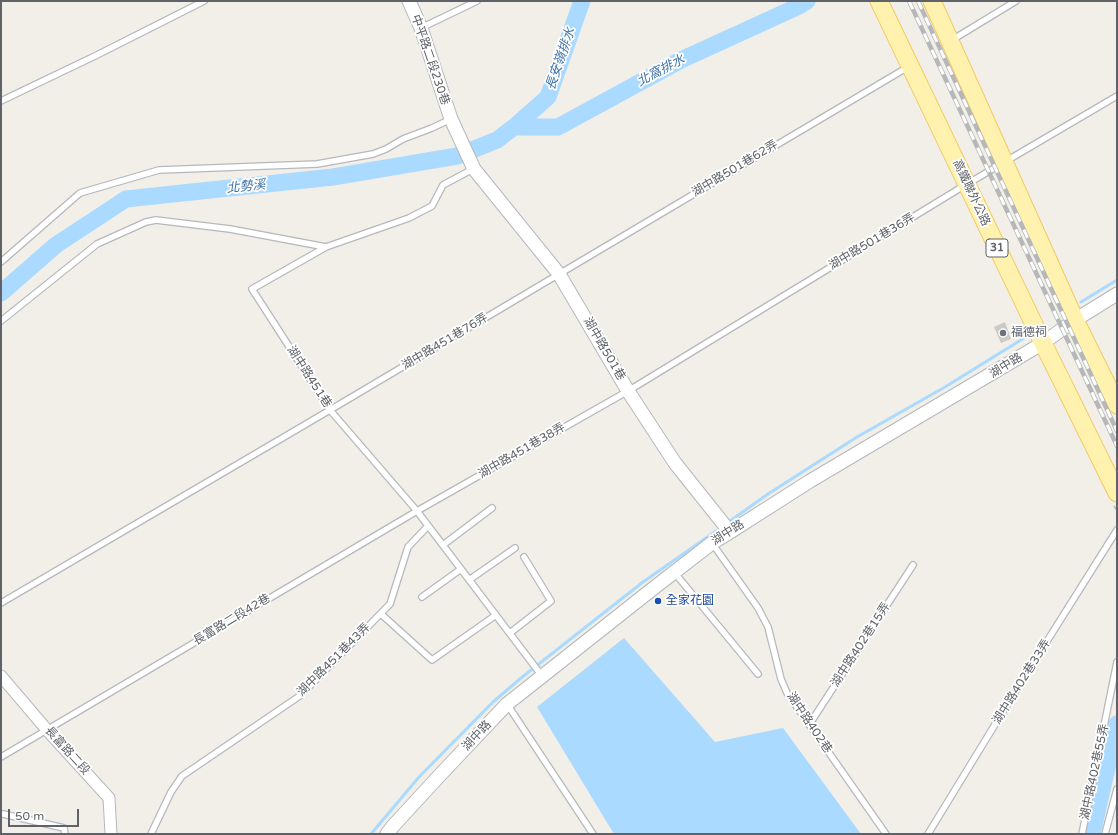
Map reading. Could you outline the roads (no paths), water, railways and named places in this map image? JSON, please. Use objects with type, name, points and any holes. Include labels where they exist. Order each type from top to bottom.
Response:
[{"type":"main road","name":"高鐵聯外公路","points":[[879,1],[1043,343],[1117,493]]},
{"type":"main road","points":[[932,1],[1075,320],[1117,405]]},
{"type":"street","name":"中平路二段230巷","points":[[409,1],[421,28],[451,119],[474,169]]},
{"type":"street","name":"湖中路501巷","points":[[474,169],[559,274],[628,391],[675,463],[730,532]]},
{"type":"street","name":"湖中路","points":[[387,834],[434,781],[507,704],[712,543],[810,481],[1043,343],[1075,320],[1117,294]]},
{"type":"street","name":"長富路二段","points":[[1,676],[47,730],[109,798],[111,834]]},
{"type":"lane","points":[[1,101],[204,1]]},
{"type":"lane","points":[[421,28],[477,1]]},
{"type":"lane","points":[[950,41],[1016,1]]},
{"type":"lane","name":"湖中路501巷62弄","points":[[559,274],[910,65]]},
{"type":"lane","name":"湖中路501巷36弄","points":[[628,391],[967,184],[1117,96]]},
{"type":"lane","points":[[1,262],[80,193],[159,170],[318,164],[373,154],[403,139],[451,119]]},
{"type":"lane","name":"湖中路451巷","points":[[474,169],[443,185],[432,206],[409,218],[326,247],[252,289],[330,410],[417,511],[542,676]]},
{"type":"lane","points":[[1,321],[96,244],[146,222],[156,220],[230,229],[326,247]]},
{"type":"lane","name":"湖中路451巷76弄","points":[[1,603],[559,274]]},
{"type":"lane","name":"湖中路451巷38弄","points":[[417,511],[628,391]]},
{"type":"lane","points":[[443,545],[492,508]]},
{"type":"lane","name":"長富路二段42巷","points":[[1,757],[417,511]]},
{"type":"lane","name":"湖中路451巷43弄","points":[[151,834],[171,792],[182,776],[301,694],[390,604],[408,546],[428,526]]},
{"type":"lane","name":"湖中路402巷33弄","points":[[928,834],[1117,530]]},
{"type":"lane","name":"湖中路402巷","points":[[712,543],[758,608],[768,627],[781,680],[787,693],[886,834]]},
{"type":"lane","points":[[469,580],[515,548]]},
{"type":"lane","points":[[510,633],[551,601],[524,557]]},
{"type":"lane","name":"湖中路402巷15弄","points":[[809,725],[913,565]]},
{"type":"lane","points":[[422,597],[461,569]]},
{"type":"lane","points":[[674,572],[758,674]]},
{"type":"lane","points":[[381,614],[432,660],[496,616]]},
{"type":"lane","name":"湖中路402巷55弄","points":[[1082,834],[1117,662]]},
{"type":"lane","points":[[507,704],[593,834]]},
{"type":"lane","points":[[1105,834],[1117,789]]},
{"type":"lane","points":[[4,814],[64,828],[65,834]]},
{"type":"water","points":[[624,638],[715,742],[783,728],[861,834],[614,834],[537,707]]},
{"type":"waterway","name":"北勢溪","points":[[1,293],[56,245],[126,199],[333,177],[457,156],[497,140],[548,97],[582,1]]},
{"type":"waterway","name":"北窩排水","points":[[514,127],[558,127],[681,60],[807,1]]},
{"type":"waterway","points":[[1081,302],[1117,280]]},
{"type":"waterway","points":[[730,521],[768,494],[857,437],[945,387],[1029,335]]},
{"type":"waterway","points":[[371,834],[419,777],[493,702],[521,678],[643,582],[716,531]]},
{"type":"waterway","points":[[1092,834],[1117,724]]},
{"type":"railway","points":[[909,1],[1117,446]]},
{"type":"railway","points":[[918,1],[1117,431]]},
{"type":"place","name":"福德祠","points":[[1003,333]]},
{"type":"place","name":"全家花園","points":[[658,601]]},
{"type":"water label","name":"長安嶺排水","points":[[561,59]]}]
